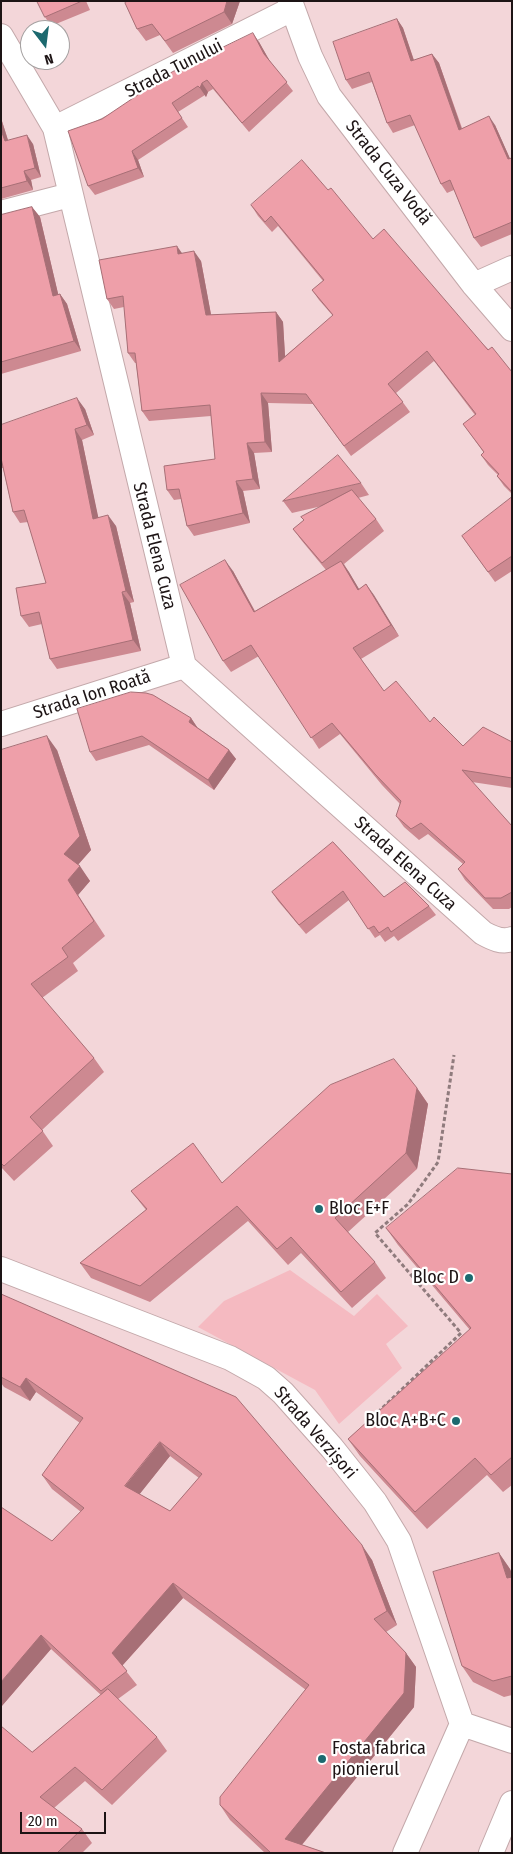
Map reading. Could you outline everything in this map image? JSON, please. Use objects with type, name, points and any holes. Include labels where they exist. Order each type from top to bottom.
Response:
[{"type":"street","name":"Strada Tunului","points":[[55,128],[291,5]]},
{"type":"street","name":"Strada Cuza Vodă","points":[[291,5],[310,56],[329,96],[474,285],[512,329]]},
{"type":"street","name":"Strada Elena Cuza","points":[[1,36],[55,128],[184,666],[483,933],[503,939]]},
{"type":"street","points":[[1,213],[70,195]]},
{"type":"street","points":[[474,285],[512,268]]},
{"type":"street","name":"Strada Ion Roată","points":[[1,724],[184,666]]},
{"type":"street","name":"Strada Verzișori","points":[[1,1269],[230,1358],[266,1378],[283,1393],[332,1448],[375,1502],[399,1541],[462,1724]]},
{"type":"street","points":[[405,1853],[462,1724],[512,1741]]},
{"type":"street","points":[[491,1853],[512,1803]]},
{"type":"path","points":[[377,1413],[461,1333],[375,1233],[408,1204],[438,1162],[454,1055]]},
{"type":"shaded area","points":[[290,1270],[354,1316],[377,1294],[408,1326],[386,1344],[402,1368],[339,1424],[315,1390],[198,1327],[224,1301]]},
{"type":"building","points":[[37,1],[82,1],[45,17]]},
{"type":"building","points":[[128,1],[227,1],[224,12],[165,41],[152,24],[137,29],[125,3]]},
{"type":"building","points":[[397,19],[411,61],[432,54],[459,130],[489,116],[508,159],[512,158],[512,222],[474,238],[450,180],[441,184],[410,115],[387,123],[369,72],[346,80],[333,42]]},
{"type":"building","points":[[253,33],[264,54],[287,82],[242,123],[207,80],[202,83],[200,88],[198,86],[172,103],[182,118],[132,151],[138,168],[88,186],[68,131],[102,119],[172,72]]},
{"type":"building","points":[[1,130],[5,141],[27,135],[35,168],[24,171],[27,181],[1,188]]},
{"type":"building","points":[[302,160],[328,190],[331,188],[373,239],[384,229],[488,350],[492,347],[512,372],[512,492],[497,476],[499,474],[481,455],[484,452],[463,424],[476,414],[427,351],[388,384],[403,402],[344,446],[306,394],[261,393],[265,442],[247,443],[253,479],[236,481],[243,513],[187,526],[179,489],[167,490],[164,466],[215,459],[210,405],[142,411],[135,353],[128,353],[123,296],[107,299],[99,260],[177,246],[178,254],[194,251],[206,315],[276,312],[279,362],[333,315],[312,290],[324,280],[271,216],[265,222],[251,205]]},
{"type":"building","points":[[32,207],[53,296],[60,294],[74,341],[1,362],[1,215]]},
{"type":"building","points":[[77,398],[87,425],[75,429],[93,519],[108,515],[126,591],[122,592],[133,640],[50,659],[39,612],[21,616],[16,588],[46,583],[24,510],[13,512],[1,458],[1,425]]},
{"type":"building","points":[[338,455],[361,483],[283,501]]},
{"type":"building","points":[[352,490],[376,519],[322,563],[293,529],[304,520],[301,517]]},
{"type":"building","points":[[512,497],[512,556],[488,572],[462,536]]},
{"type":"building","points":[[225,560],[254,612],[341,561],[358,590],[366,584],[391,625],[353,648],[384,691],[396,681],[430,722],[434,717],[463,746],[483,727],[512,742],[512,778],[462,770],[512,826],[512,892],[501,898],[485,898],[458,869],[465,862],[421,823],[411,829],[396,816],[401,801],[375,774],[332,723],[311,738],[251,645],[223,661],[180,585]]},
{"type":"building","points":[[131,692],[153,695],[191,718],[189,722],[229,750],[208,780],[142,736],[90,752],[77,709]]},
{"type":"building","points":[[47,736],[80,836],[64,854],[80,866],[68,880],[94,921],[62,948],[68,957],[31,984],[94,1058],[30,1117],[43,1131],[4,1166],[1,1163],[1,750]]},
{"type":"building","points":[[333,842],[384,897],[405,882],[429,906],[391,932],[388,927],[379,933],[374,926],[368,929],[343,891],[299,925],[272,892]]},
{"type":"building","points":[[394,1059],[417,1088],[406,1153],[335,1218],[375,1262],[341,1292],[291,1237],[277,1249],[237,1206],[140,1286],[80,1263],[147,1209],[131,1191],[193,1143],[222,1183],[330,1085]]},
{"type":"building","points":[[458,1168],[512,1174],[512,1457],[491,1475],[475,1458],[415,1512],[348,1439],[471,1328],[386,1228]]},
{"type":"building","points":[[1,1294],[236,1397],[362,1545],[387,1611],[374,1619],[406,1653],[404,1693],[285,1839],[326,1853],[271,1853],[220,1805],[220,1797],[309,1685],[173,1583],[112,1653],[127,1671],[101,1691],[41,1635],[1,1682],[1,1507],[52,1541],[84,1508],[42,1475],[83,1418],[26,1378],[20,1387],[1,1377]],"holes":[[[160,1442],[202,1474],[170,1511],[125,1486]]]},
{"type":"building","points":[[499,1553],[507,1578],[512,1577],[512,1676],[493,1681],[462,1666],[433,1572]]},
{"type":"building","points":[[108,1689],[157,1737],[102,1790],[75,1767],[40,1797],[82,1829],[57,1853],[1,1853],[1,1726],[32,1752]]},
{"type":"place","name":"Bloc E+F","points":[[319,1209]]},
{"type":"place","name":"Bloc D","points":[[469,1278]]},
{"type":"place","name":"Bloc A+B+C","points":[[456,1421]]},
{"type":"place","name":"Fosta fabrica pionierul","points":[[322,1759]]}]
